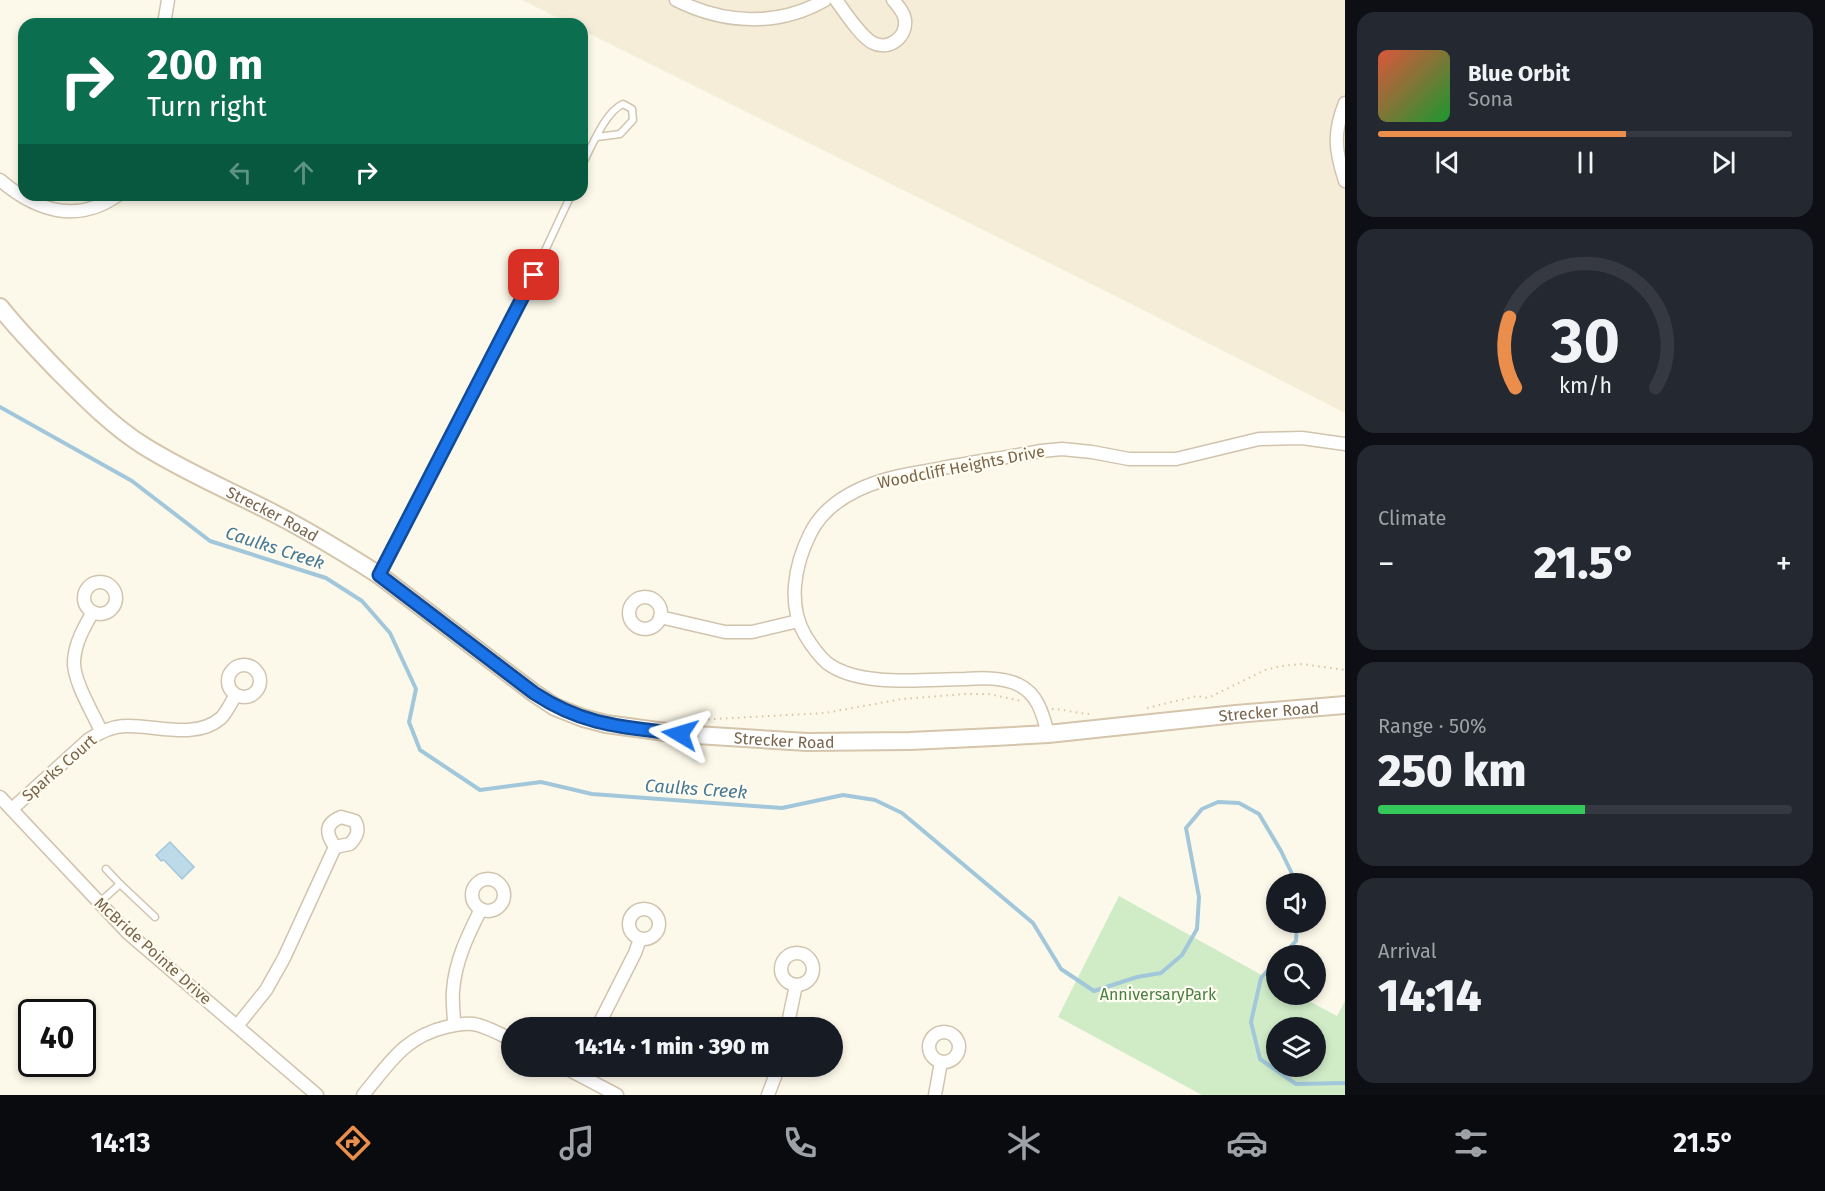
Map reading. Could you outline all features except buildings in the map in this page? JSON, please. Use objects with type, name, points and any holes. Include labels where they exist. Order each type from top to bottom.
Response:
[{"type":"street","points":[[165,18],[168,0]]},
{"type":"street","points":[[676,0],[711,14],[745,20],[782,17],[825,0]]},
{"type":"street","points":[[836,0],[871,42],[885,45],[899,39],[905,26],[904,14],[893,0]]},
{"type":"street","points":[[1345,103],[1336,133],[1336,151],[1345,181]]},
{"type":"street","points":[[0,180],[18,194]]},
{"type":"street","points":[[30,201],[45,208],[65,212],[84,211],[109,201]]},
{"type":"street","name":"Strecker Road","points":[[0,308],[77,390],[113,423],[142,444],[184,470],[278,515],[379,575],[534,693],[555,706],[583,718],[606,724],[680,734],[807,742],[910,741],[1048,734],[1345,705]]},
{"type":"street","name":"Woodcliff Heights Drive","points":[[1048,734],[1040,706],[1033,696],[1020,685],[978,678],[876,680],[853,676],[828,664],[812,647],[798,621],[795,597],[796,573],[803,548],[813,528],[827,511],[842,498],[876,482],[1041,451],[1062,449],[1129,459],[1176,459],[1259,440],[1302,438],[1345,444]]},
{"type":"street","points":[[93,612],[78,642],[74,660],[79,683],[101,731]]},
{"type":"street","points":[[660,617],[725,632],[752,632],[798,621]]},
{"type":"street","name":"Sparks Court","points":[[12,809],[101,731],[126,726],[198,729],[212,724],[221,717],[236,695]]},
{"type":"street","name":"McBride Pointe Drive","points":[[0,797],[128,933],[317,1095]]},
{"type":"street","points":[[237,1026],[266,990],[284,958],[335,847]]},
{"type":"street","points":[[454,1025],[455,972],[461,950],[481,909]]},
{"type":"street","points":[[603,1017],[640,939]]},
{"type":"street","points":[[789,1017],[795,985]]},
{"type":"street","points":[[363,1095],[410,1041],[430,1030],[474,1024],[501,1035]]},
{"type":"street","points":[[935,1095],[941,1062]]},
{"type":"street","points":[[587,1077],[617,1095]]},
{"type":"street","points":[[768,1095],[775,1077]]},
{"type":"lane","points":[[588,153],[597,136],[616,107],[622,104],[632,109],[633,120],[620,134],[597,136]]},
{"type":"lane","points":[[379,575],[554,236],[569,201]]},
{"type":"lane","points":[[106,870],[155,917]]},
{"type":"lane","points":[[99,903],[120,884]]},
{"type":"path","points":[[1146,709],[1197,696],[1209,698],[1265,670],[1282,666],[1302,664],[1345,670]]},
{"type":"path","points":[[680,734],[698,720],[825,713],[902,699],[965,694],[989,694],[1054,710],[1091,714]]},
{"type":"shaded area","points":[[522,0],[1345,0],[1345,413],[588,33],[588,18],[558,18]]},
{"type":"green space","name":"AnniversaryPark","points":[[1119,896],[1266,977],[1266,1005],[1317,1005],[1337,1016],[1345,1001],[1345,1095],[1202,1095],[1058,1017]]},
{"type":"water","points":[[170,842],[194,867],[182,879],[156,855]]},
{"type":"waterway","name":"Caulks Creek","points":[[0,407],[132,481],[210,541],[326,578],[362,601],[390,633],[416,689],[409,722],[420,750],[480,790],[541,782],[592,794],[782,808],[843,795],[875,800],[902,813],[1033,923],[1061,969],[1094,991],[1137,977],[1161,973],[1182,955],[1197,929],[1199,897],[1186,828],[1202,809],[1218,802],[1239,803],[1259,814],[1292,873]]},
{"type":"waterway","name":"Caulks Creek","points":[[1292,945],[1296,941],[1296,933]]},
{"type":"waterway","name":"Caulks Creek","points":[[1266,973],[1261,978],[1251,1022],[1260,1059],[1296,1084],[1345,1083]]},
{"type":"route","points":[[534,275],[379,575],[534,693],[555,706],[583,718],[606,724],[680,734]]}]
